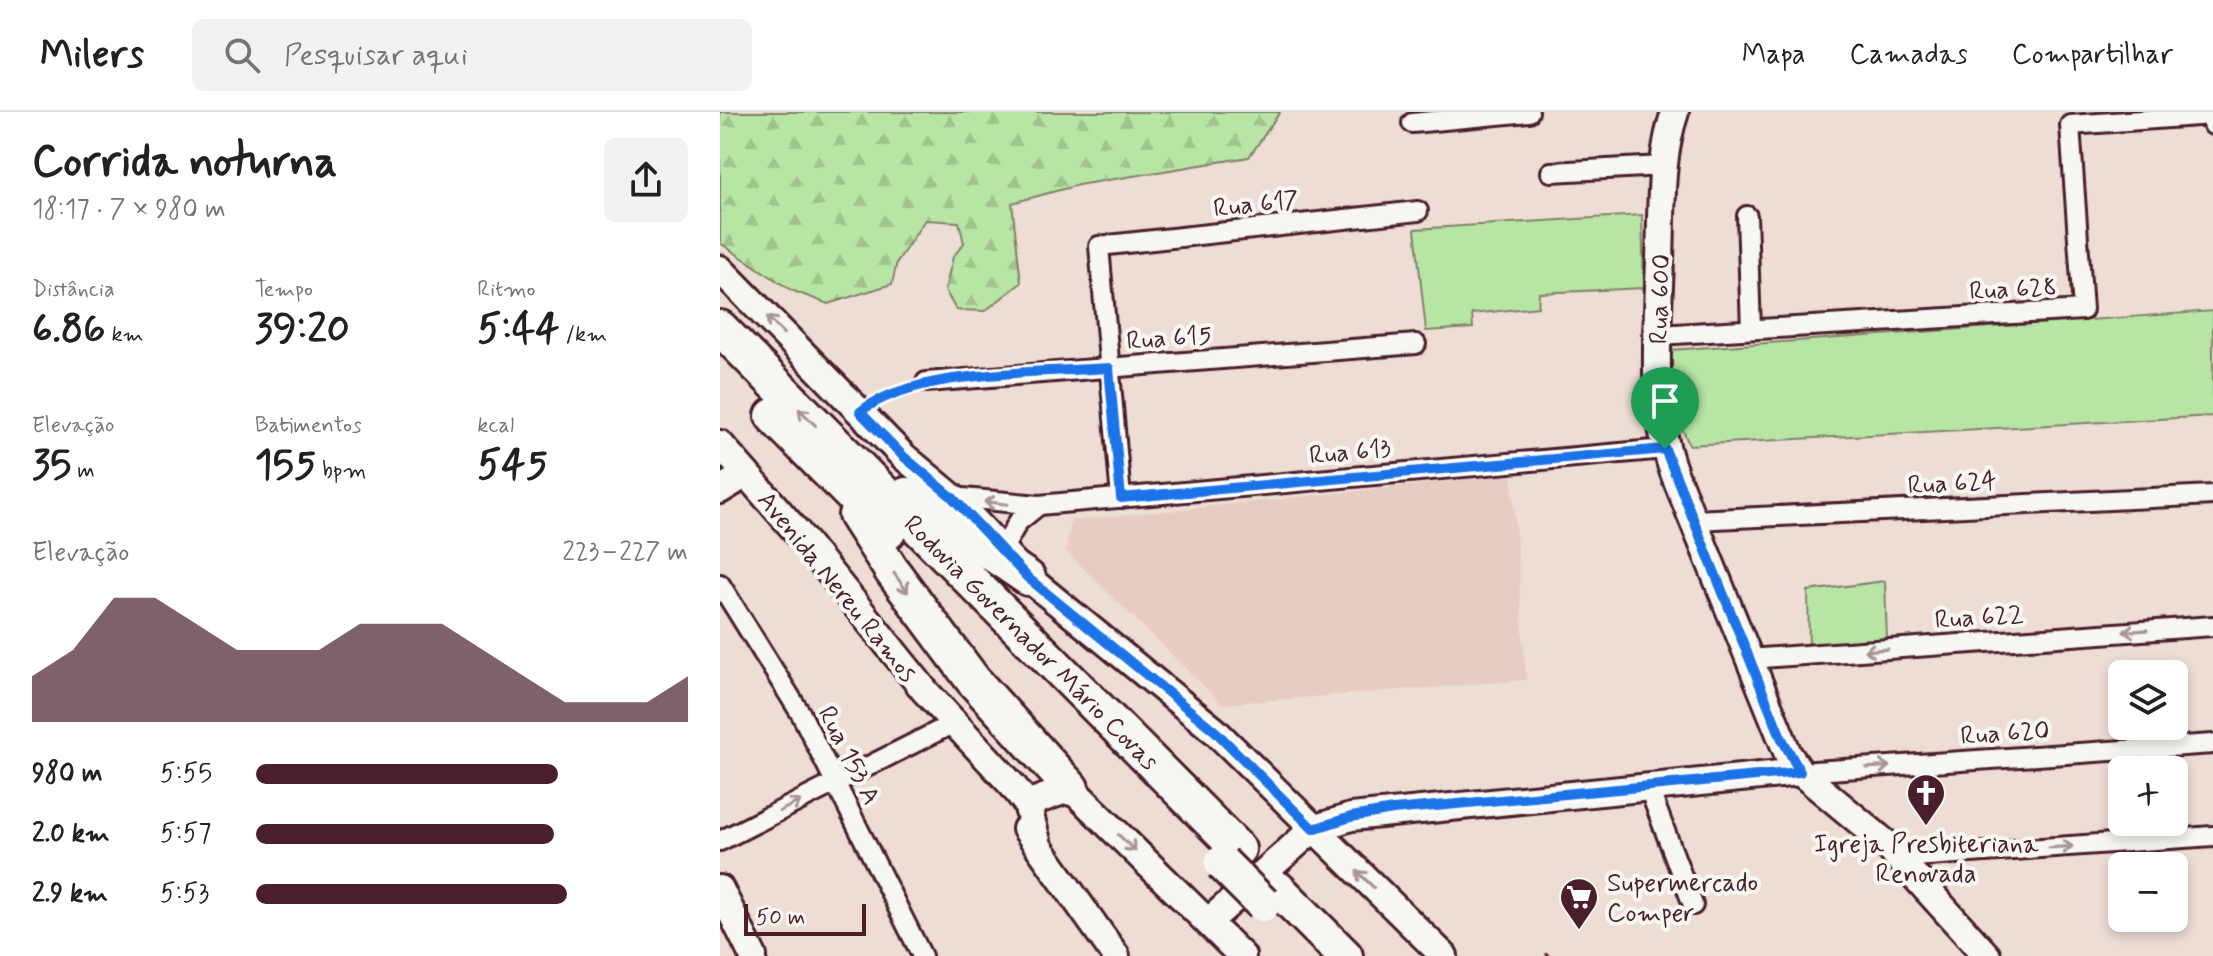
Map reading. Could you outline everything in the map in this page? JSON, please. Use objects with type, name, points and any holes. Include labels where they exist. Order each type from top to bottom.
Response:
[{"type":"highway","name":"Rodovia Governador Mário Covas","points":[[720,328],[833,460]]},
{"type":"highway","name":"Rodovia Governador Mário Covas","points":[[720,361],[833,460],[1270,897],[1345,956]]},
{"type":"highway","points":[[833,460],[1028,578]]},
{"type":"highway","points":[[833,460],[892,571],[958,661],[1071,788]]},
{"type":"highway","name":"Rodovia Governador Mário Covas","points":[[1270,897],[1314,956]]},
{"type":"main road","name":"Rua 600","points":[[1675,112],[1663,166],[1658,403],[1665,449],[1788,754],[1800,772],[1869,827],[1987,956]]},
{"type":"main road","points":[[720,269],[903,456],[952,497],[1028,578],[1215,731],[1444,956]]},
{"type":"main road","name":"Avenida Nereu Ramos","points":[[720,444],[925,691],[1027,804],[1037,841]]},
{"type":"main road","points":[[720,490],[746,474]]},
{"type":"main road","name":"Avenida Nereu Ramos","points":[[925,691],[993,789],[1037,841],[1116,956]]},
{"type":"main road","points":[[1208,922],[1313,829],[1351,817],[1393,810],[1800,772]]},
{"type":"main road","points":[[993,789],[1019,804],[1027,804],[1071,788],[1242,956]]},
{"type":"main road","points":[[720,889],[753,956]]},
{"type":"street","points":[[1412,123],[1529,112]]},
{"type":"street","name":"Rua 628","points":[[1658,335],[2083,310],[2070,125],[2212,115],[2213,125]]},
{"type":"street","points":[[1551,172],[1663,166]]},
{"type":"street","name":"Rua 617","points":[[1109,368],[1099,246],[1418,211]]},
{"type":"street","points":[[1747,216],[1751,329]]},
{"type":"street","name":"Rua 615","points":[[926,382],[1416,344]]},
{"type":"street","points":[[1109,368],[1121,498]]},
{"type":"street","name":"Rua 613","points":[[952,497],[1039,505],[1665,449]]},
{"type":"street","name":"Rua 624","points":[[1694,520],[2213,495]]},
{"type":"street","points":[[1003,549],[1018,522],[1039,505]]},
{"type":"street","name":"Rua 153 A","points":[[720,584],[801,714],[922,956]]},
{"type":"street","name":"Rua 622","points":[[1748,659],[2213,626]]},
{"type":"street","points":[[720,841],[948,726]]},
{"type":"street","name":"Rua 620","points":[[1800,772],[2213,744]]},
{"type":"street","points":[[1648,786],[1693,905]]},
{"type":"street","points":[[1899,858],[2213,836]]},
{"type":"path","points":[[860,412],[893,391],[926,382]]},
{"type":"shaded area","points":[[1512,475],[1526,680],[1222,704],[1066,551],[1071,521]]},
{"type":"green space","points":[[720,112],[1280,112],[1249,157],[1078,185],[1012,203],[1021,283],[985,311],[956,310],[945,290],[953,257],[964,243],[959,222],[925,220],[897,262],[892,284],[828,304],[791,290],[720,243]]},
{"type":"green space","points":[[1642,215],[1644,288],[1539,293],[1538,307],[1472,314],[1473,328],[1426,331],[1415,229]]},
{"type":"green space","points":[[2213,311],[2213,416],[1689,445],[1676,413],[1670,350]]},
{"type":"green space","points":[[1885,581],[1887,641],[1809,647],[1808,591]]},
{"type":"place","name":"Igreja Presbiteriana Renovada","points":[[1926,827]]},
{"type":"place","name":"Supermercado Comper","points":[[1579,931]]},
{"type":"route","points":[[1109,368],[1121,498],[1665,449],[1748,659],[1788,754],[1800,772],[1393,810],[1351,817],[1313,829],[1215,731],[1028,578],[952,497],[903,456],[860,412],[893,391],[926,382],[1109,368]]}]
